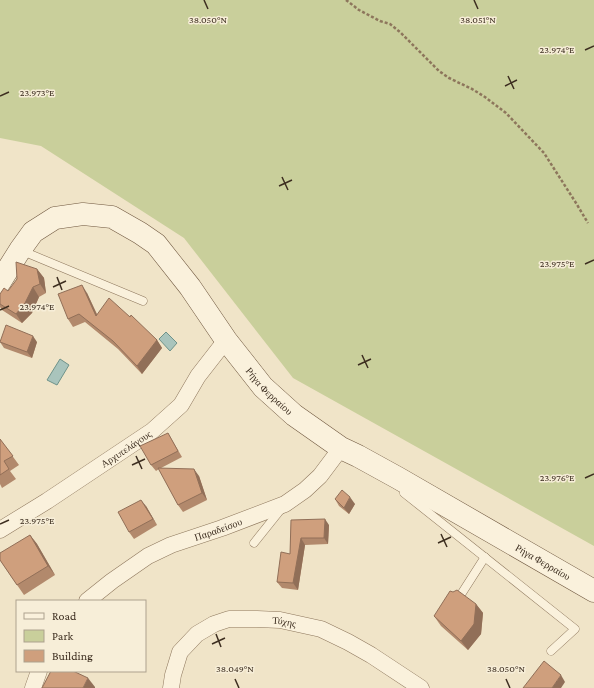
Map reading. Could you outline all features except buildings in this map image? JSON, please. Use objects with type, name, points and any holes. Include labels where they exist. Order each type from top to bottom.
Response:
[{"type":"street","name":"Ρήγα Φερραίου","points":[[0,282],[33,232],[55,218],[83,214],[112,217],[156,244],[190,287],[226,340],[263,387],[294,415],[349,452],[398,478],[594,591]]},
{"type":"street","name":"Αρχιπελάγους","points":[[0,530],[47,501],[152,431],[181,405],[198,376],[226,340]]},
{"type":"street","name":"Παραδείσου","points":[[88,600],[112,581],[148,556],[172,545],[285,504],[349,452]]},
{"type":"street","name":"Τύχης","points":[[171,688],[180,652],[197,634],[214,624],[229,619],[257,618],[280,620],[321,629],[371,655],[421,688]]},
{"type":"street","points":[[33,688],[40,672]]},
{"type":"lane","points":[[20,250],[143,301]]},
{"type":"lane","points":[[349,452],[397,487],[575,629],[551,652]]},
{"type":"lane","points":[[254,543],[285,504]]},
{"type":"lane","points":[[460,596],[485,557]]},
{"type":"path","points":[[346,0],[359,10],[380,21],[390,24],[448,78],[478,93],[506,112],[544,153],[588,223]]},
{"type":"green space","points":[[0,0],[594,0],[594,546],[293,378],[184,238],[41,146],[0,138]]},
{"type":"water","points":[[166,332],[177,343],[170,351],[159,339]]},
{"type":"water","points":[[60,359],[69,365],[57,385],[47,380]]}]
